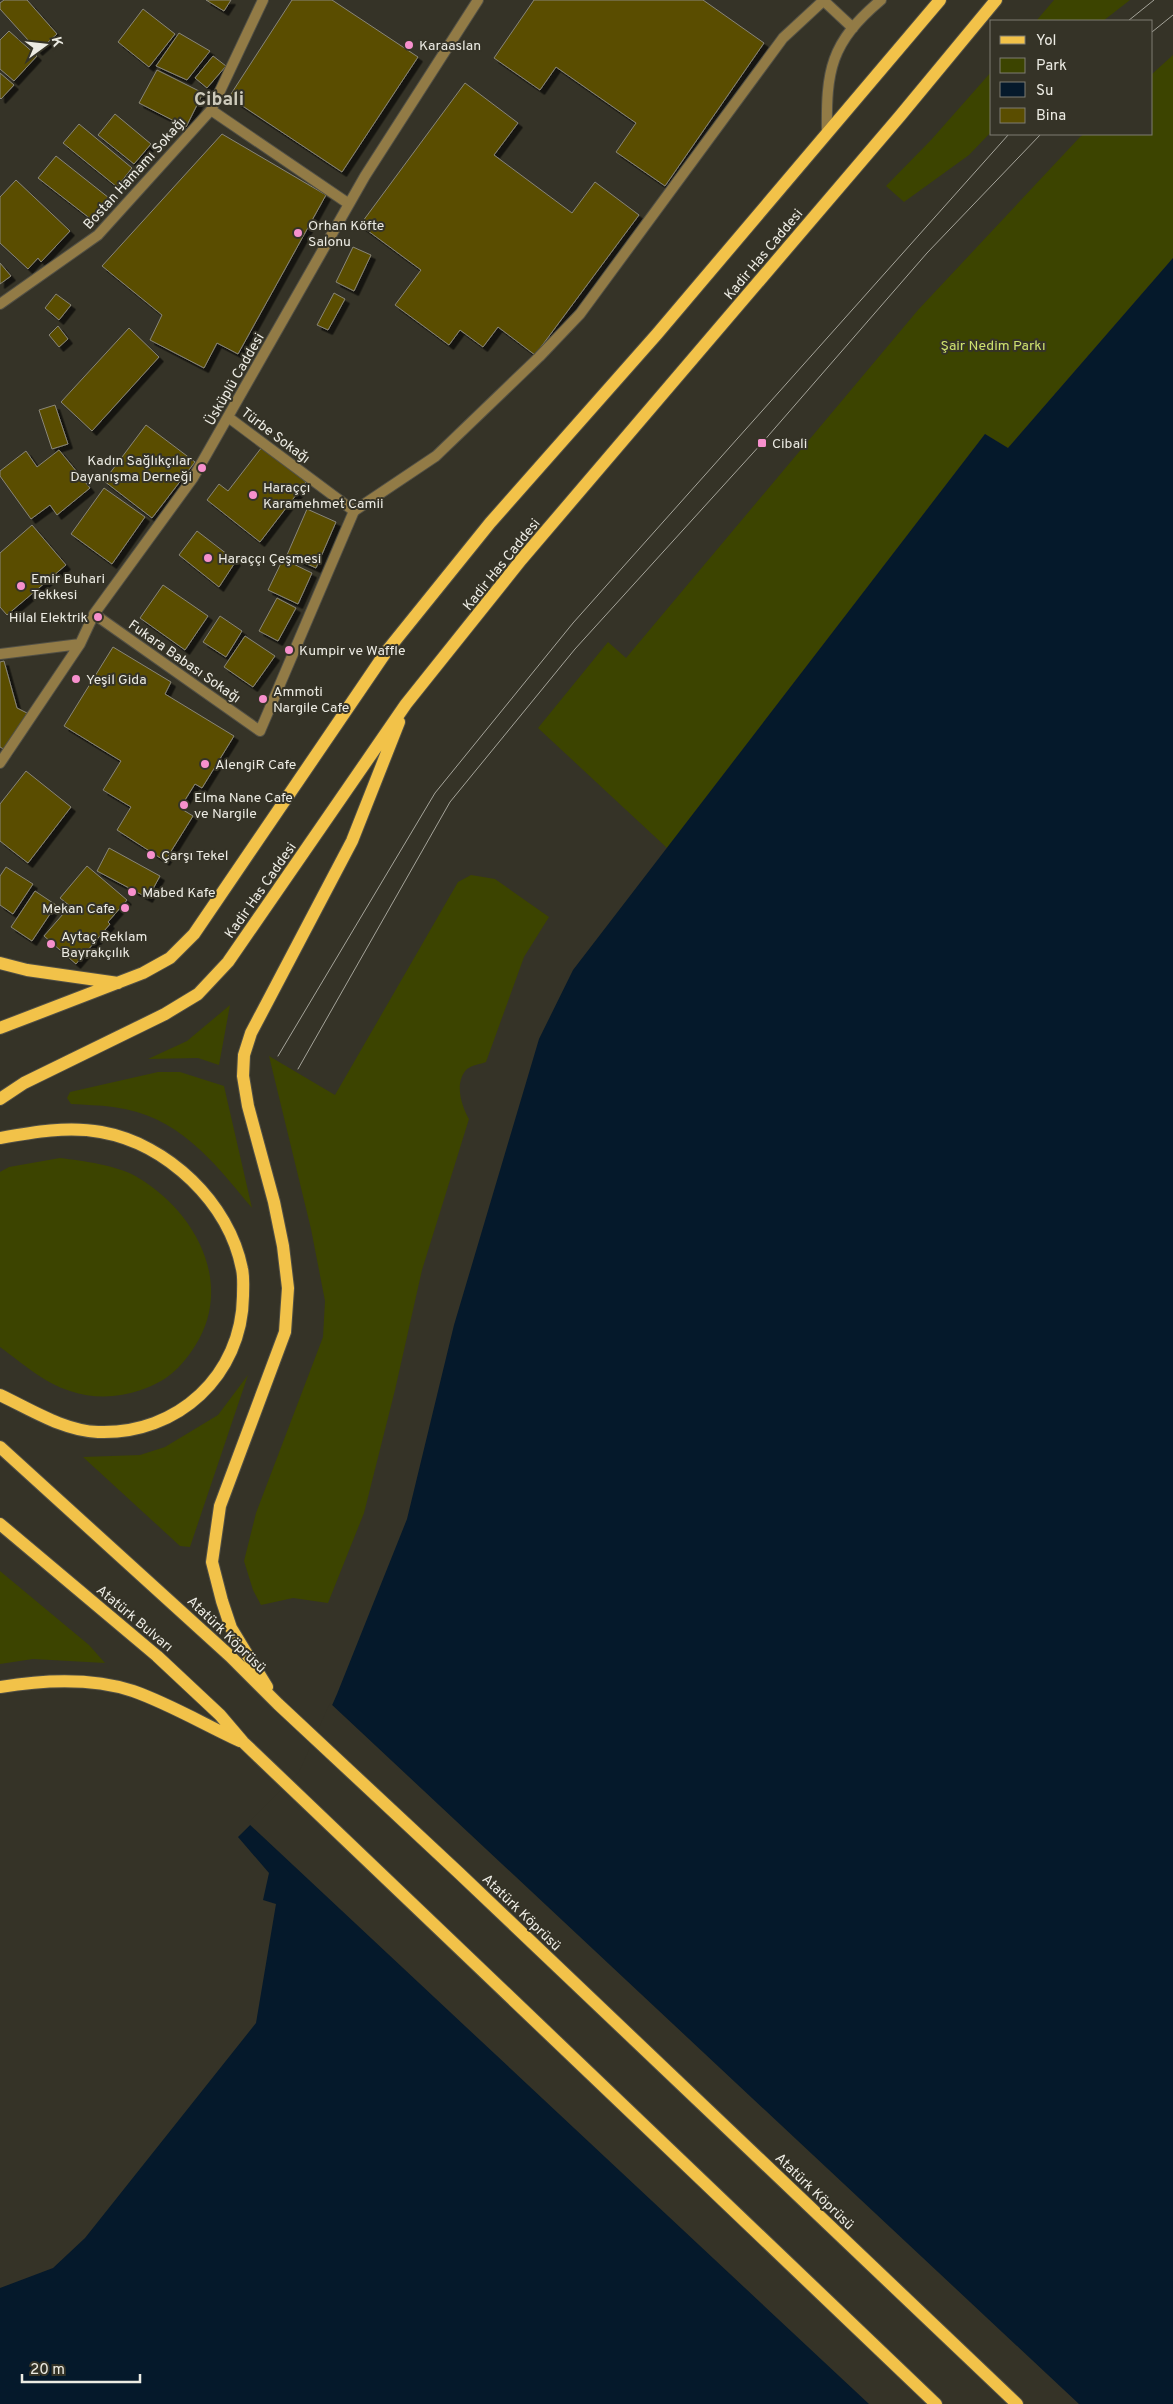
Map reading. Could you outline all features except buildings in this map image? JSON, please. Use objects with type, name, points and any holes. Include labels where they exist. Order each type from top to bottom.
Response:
[{"type":"main road","name":"Kadir Has Caddesi","points":[[0,1028],[120,984],[170,958],[194,934],[386,652],[490,523],[657,334],[940,0]]},
{"type":"main road","name":"Kadir Has Caddesi","points":[[0,1099],[24,1083],[165,1014],[198,994],[228,962],[406,704],[521,560],[900,116],[996,0]]},
{"type":"main road","points":[[278,1704],[232,1628],[222,1602],[212,1562],[220,1506],[286,1332],[288,1288],[283,1246],[274,1202],[248,1106],[243,1076],[244,1055],[251,1033],[352,841],[377,783],[406,704]]},
{"type":"main road","points":[[0,963],[28,970],[120,984]]},
{"type":"main road","points":[[0,1138],[44,1130],[101,1132],[141,1143],[175,1166],[207,1196],[230,1230],[243,1270],[242,1312],[236,1344],[217,1378],[190,1404],[161,1421],[122,1431],[98,1432],[73,1429],[0,1395]]},
{"type":"main road","name":"Atatürk Köprüsü","points":[[0,1447],[144,1577],[460,1873],[1017,2404]]},
{"type":"main road","name":"Atatürk Bulvarı","points":[[0,1524],[157,1656],[220,1715],[243,1742]]},
{"type":"main road","points":[[0,1687],[30,1682],[63,1681],[108,1684],[133,1691],[163,1703],[243,1742],[936,2404]]},
{"type":"street","name":"Bostan Hamamı Sokağı","points":[[0,304],[98,235],[211,110],[263,0]]},
{"type":"street","name":"Üsküplü Caddesi","points":[[0,763],[80,644],[94,614],[193,478],[365,176],[478,0]]},
{"type":"street","points":[[354,511],[436,456],[539,357],[580,314],[783,38],[824,0],[852,28]]},
{"type":"street","points":[[827,134],[826,93],[833,58],[852,28],[881,0]]},
{"type":"street","points":[[211,110],[350,204]]},
{"type":"street","name":"Türbe Sokağı","points":[[228,417],[354,511]]},
{"type":"street","name":"Fukara Babası Sokağı","points":[[94,614],[260,732],[354,511]]},
{"type":"street","points":[[0,654],[80,644]]},
{"type":"green space","points":[[1054,0],[1130,0],[1104,20],[1037,20]]},
{"type":"green space","name":"Şair Nedim Parkı","points":[[1173,55],[1173,258],[1008,448],[985,434],[667,848],[538,728],[608,642],[626,658],[918,310],[1080,137],[1083,135],[1153,135],[1153,73]]},
{"type":"green space","points":[[990,73],[990,133],[969,155],[904,202],[886,186],[931,140]]},
{"type":"green space","points":[[471,875],[495,879],[549,917],[524,957],[486,1062],[467,1069],[461,1080],[461,1100],[469,1119],[422,1270],[395,1390],[364,1513],[328,1603],[293,1598],[261,1605],[253,1590],[244,1561],[256,1513],[323,1337],[325,1301],[311,1229],[269,1056],[335,1095],[458,882]]},
{"type":"green space","points":[[230,1005],[219,1065],[198,1058],[148,1059],[187,1041]]},
{"type":"green space","points":[[158,1072],[180,1072],[224,1086],[252,1208],[208,1157],[175,1130],[157,1120],[136,1112],[108,1106],[71,1104],[67,1098],[70,1092]]},
{"type":"green space","points":[[60,1158],[120,1169],[137,1177],[158,1191],[176,1209],[191,1229],[203,1251],[210,1274],[211,1298],[206,1322],[195,1346],[178,1368],[158,1383],[141,1390],[124,1395],[97,1396],[79,1394],[42,1378],[0,1347],[0,1172],[9,1167]]},
{"type":"green space","points":[[248,1375],[190,1547],[180,1546],[83,1457],[140,1455],[165,1447],[218,1415]]},
{"type":"green space","points":[[0,1571],[89,1645],[105,1663],[33,1659],[0,1664]]},
{"type":"water","points":[[1173,258],[1173,2404],[0,2404],[0,2288],[53,2268],[85,2238],[256,2023],[276,1904],[263,1900],[269,1873],[238,1837],[302,1774],[337,1694],[407,1519],[454,1325],[539,1039],[573,970],[985,434],[1008,448]]},
{"type":"pier","points":[[330,1703],[1079,2404],[869,2404],[248,1823],[299,1772]]},
{"type":"tram line","points":[[1129,20],[1154,0]]},
{"type":"tram line","points":[[1153,31],[1173,15]]},
{"type":"tram line","points":[[278,1056],[435,793],[573,623],[1008,135]]},
{"type":"tram line","points":[[298,1069],[450,802],[575,649],[762,443],[927,253],[1040,135]]},
{"type":"place","name":"Karaaslan","points":[[409,45]]},
{"type":"place","name":"Orhan Köfte Salonu","points":[[298,233]]},
{"type":"place","name":"Cibali","points":[[762,443]]},
{"type":"place","name":"Kadın Sağlıkçılar Dayanışma Derneği","points":[[202,468]]},
{"type":"place","name":"Haraççı Karamehmet Camii","points":[[253,495]]},
{"type":"place","name":"Haraççı Çeşmesi","points":[[208,558]]},
{"type":"place","name":"Emir Buhari Tekkesi","points":[[21,586]]},
{"type":"place","name":"Hilal Elektrik","points":[[98,617]]},
{"type":"place","name":"Kumpir ve Waffle","points":[[289,650]]},
{"type":"place","name":"Yeşil Gida","points":[[76,679]]},
{"type":"place","name":"Ammoti Nargile Cafe","points":[[263,699]]},
{"type":"place","name":"AlengiR Cafe","points":[[205,764]]},
{"type":"place","name":"Elma Nane Cafe ve Nargile","points":[[184,805]]},
{"type":"place","name":"Çarşı Tekel","points":[[151,855]]},
{"type":"place","name":"Mabed Kafe","points":[[132,892]]},
{"type":"place","name":"Mekan Cafe","points":[[125,908]]},
{"type":"place","name":"Aytaç Reklam Bayrakçılık","points":[[51,944]]},
{"type":"district","name":"Cibali","points":[[219,98]]}]
